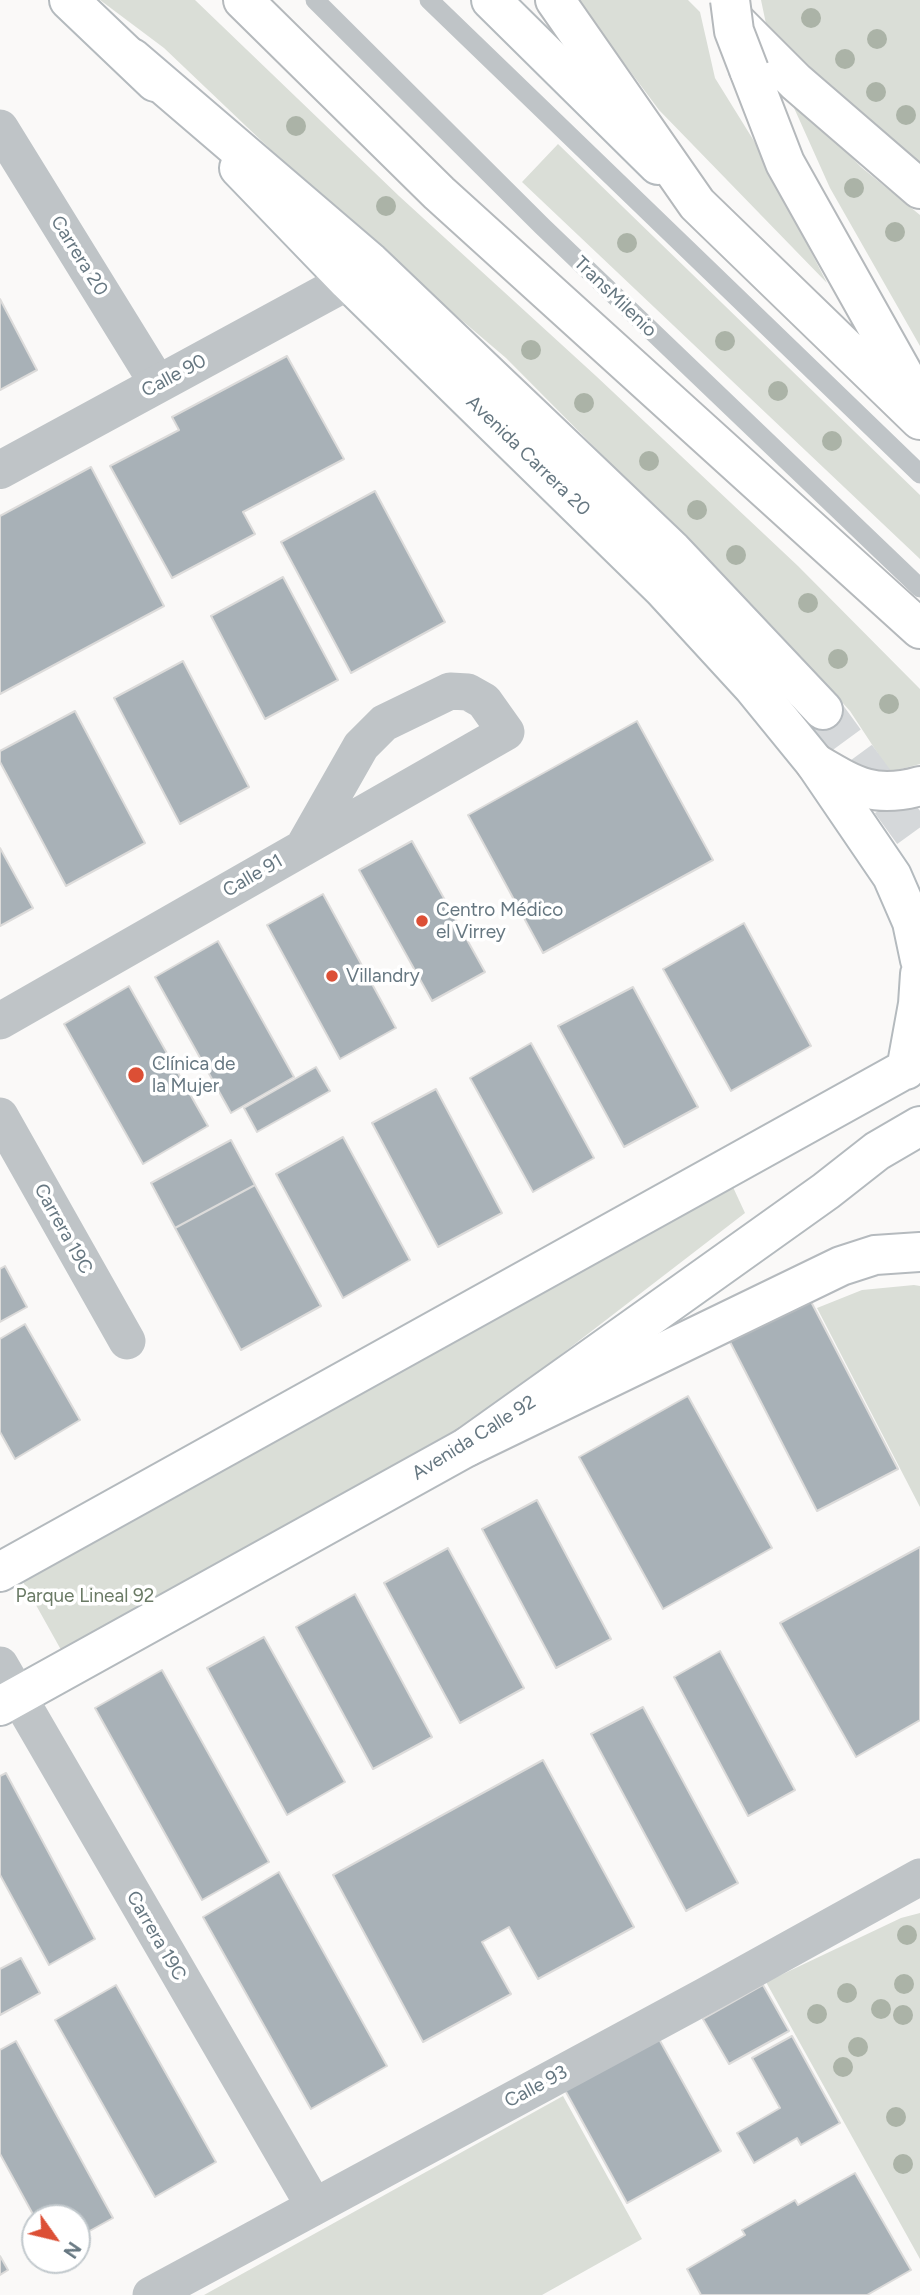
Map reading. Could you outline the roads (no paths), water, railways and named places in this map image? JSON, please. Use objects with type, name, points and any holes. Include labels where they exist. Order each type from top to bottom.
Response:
[{"type":"main road","name":"Avenida Carrera 20","points":[[69,0],[132,58],[348,281],[663,589],[753,687],[815,764],[892,876],[912,922],[920,960]]},
{"type":"main road","points":[[243,0],[439,193],[835,529],[920,629]]},
{"type":"main road","points":[[491,0],[920,419]]},
{"type":"main road","points":[[555,0],[697,204]]},
{"type":"main road","points":[[714,0],[796,82],[920,189]]},
{"type":"main road","points":[[730,0],[734,32],[785,163],[920,404]]},
{"type":"main road","points":[[132,58],[370,262],[672,550],[823,710]]},
{"type":"main road","points":[[815,764],[848,782],[875,792],[907,790],[920,786]]},
{"type":"main road","points":[[0,1572],[913,1066],[920,974]]},
{"type":"main road","name":"Avenida Calle 92","points":[[6,1689],[467,1447],[826,1191],[877,1151],[920,1126]]},
{"type":"main road","points":[[467,1447],[841,1266],[874,1255],[920,1252]]},
{"type":"street","name":"Carrera 20","points":[[0,128],[158,384]]},
{"type":"street","name":"Calle 90","points":[[0,470],[348,281]]},
{"type":"street","name":"Calle 91","points":[[0,1021],[303,848],[506,732],[484,701],[468,692],[450,691],[384,723],[361,746],[303,848]]},
{"type":"street","name":"Carrera 19C","points":[[0,1116],[127,1341]]},
{"type":"street","name":"Carrera 19C","points":[[6,1689],[314,2206]]},
{"type":"street","name":"Calle 93","points":[[151,2295],[920,1877]]},
{"type":"lane","name":"TransMilenio","points":[[315,0],[542,226],[835,529],[920,588]]},
{"type":"lane","points":[[429,0],[917,471]]},
{"type":"tunnel","points":[[823,710],[920,843]]},
{"type":"place","name":"Centro Médico el Virrey","points":[[422,921]]},
{"type":"place","name":"Villandry","points":[[332,976]]},
{"type":"place","name":"Clínica de la Mujer","points":[[136,1075]]},
{"type":"park label","name":"Parque Lineal 92","points":[[85,1596]]}]
